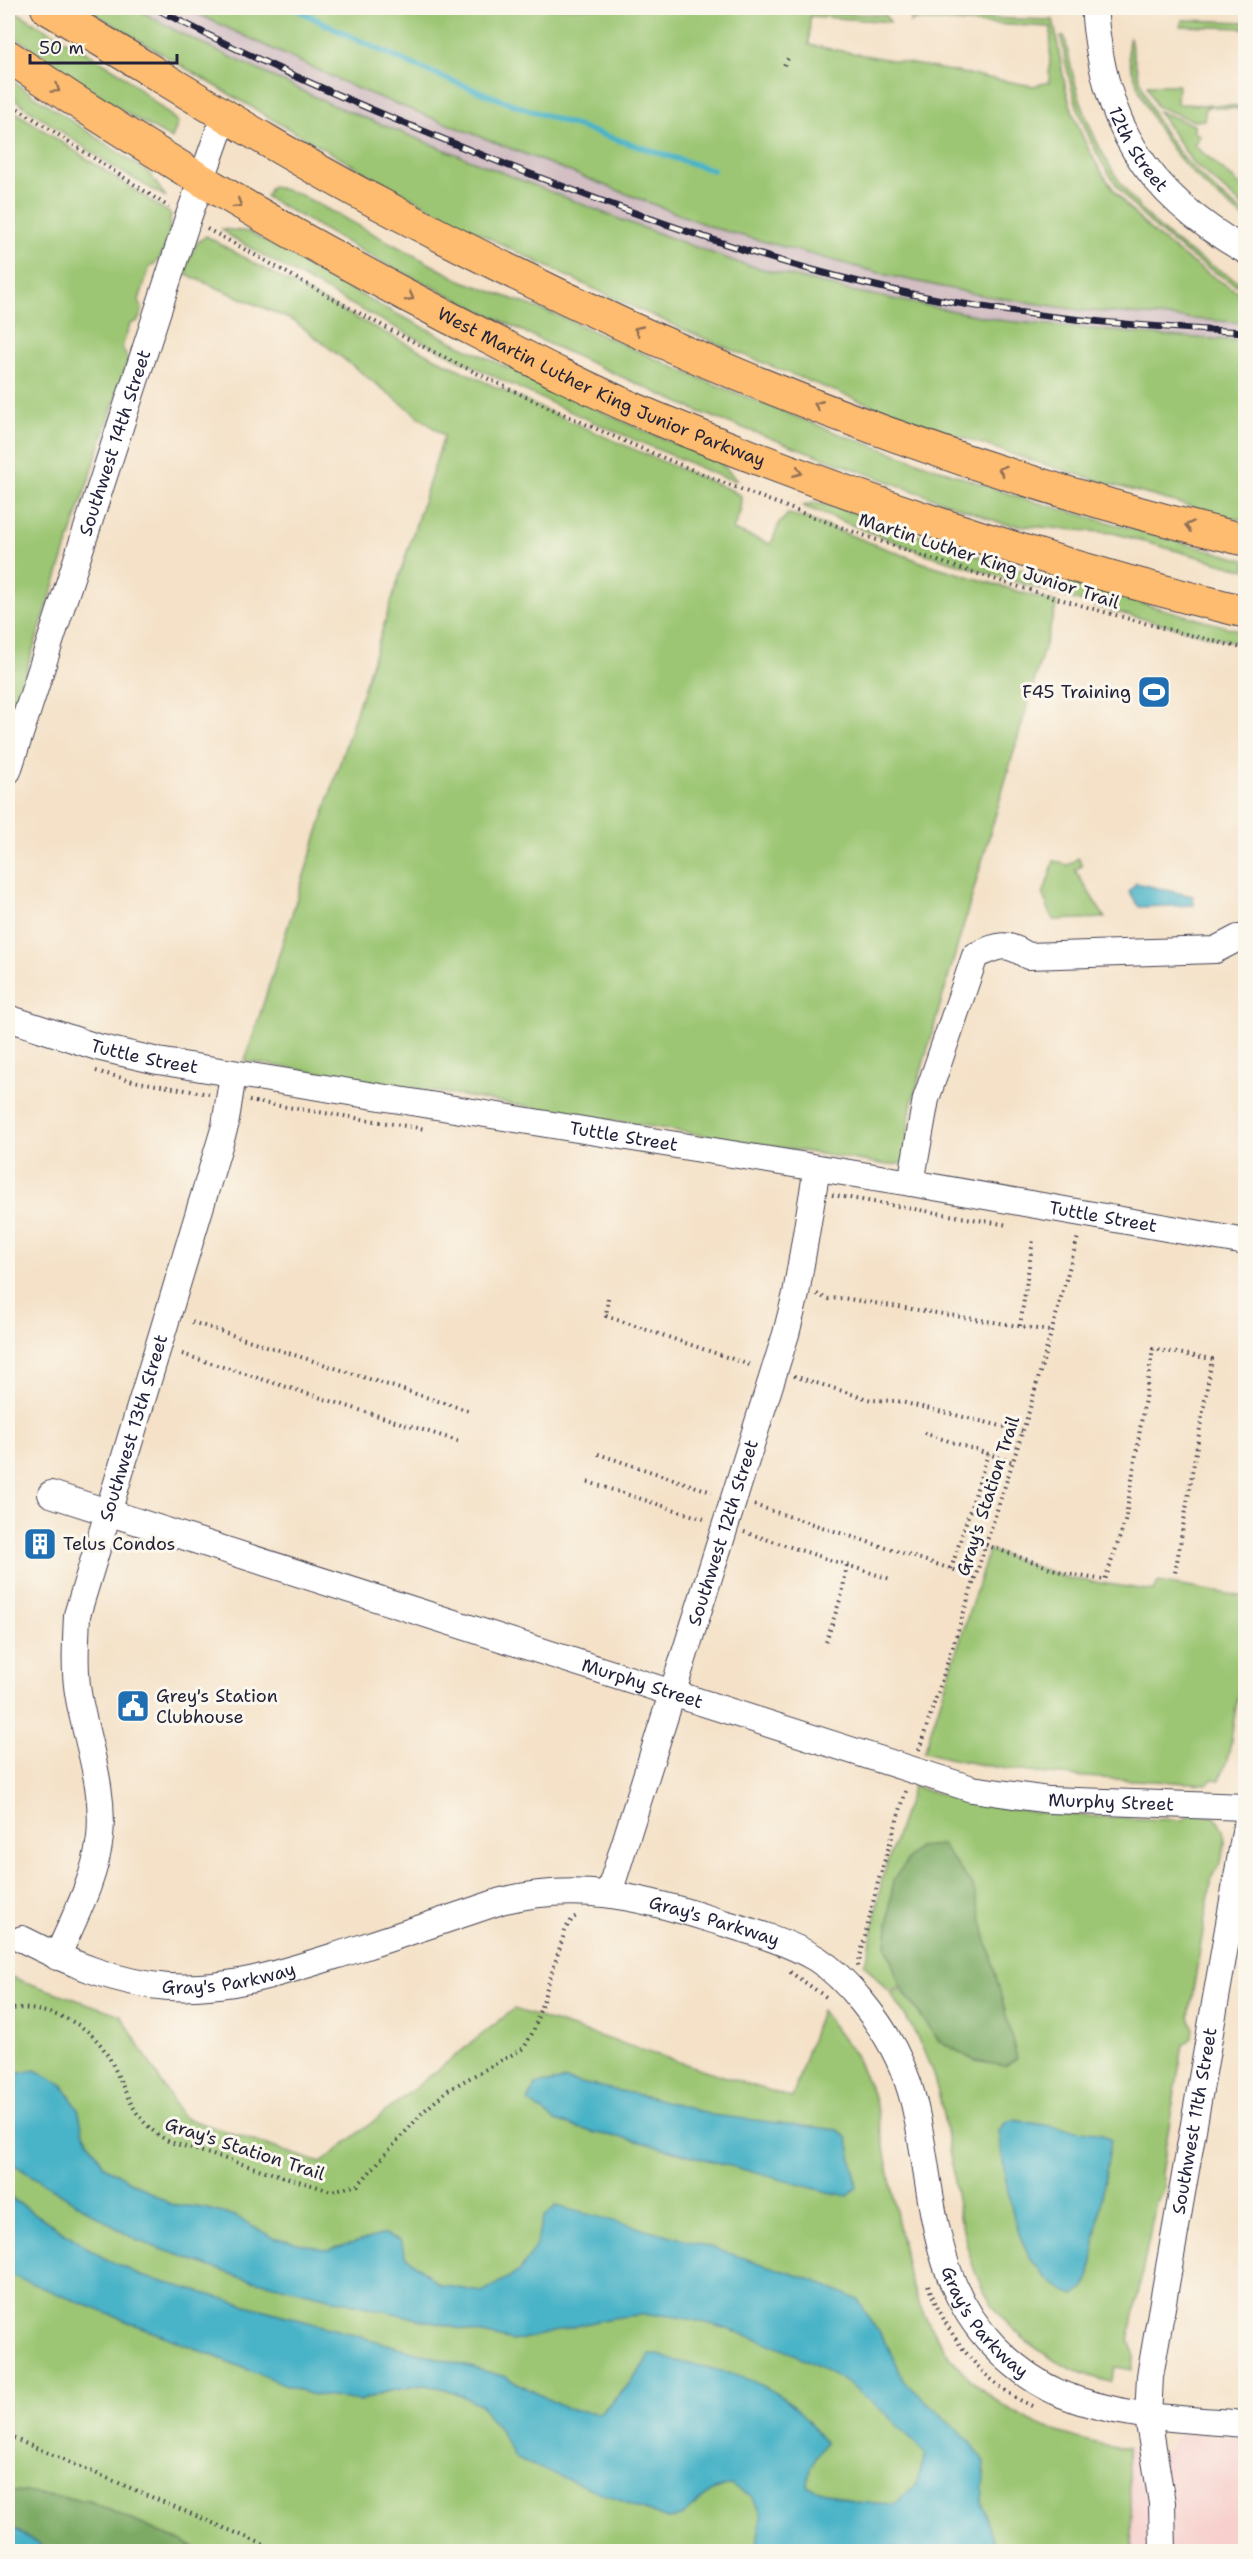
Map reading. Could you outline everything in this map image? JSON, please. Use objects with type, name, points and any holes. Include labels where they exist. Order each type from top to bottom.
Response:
[{"type":"main road","points":[[47,8],[376,202],[502,267],[674,347],[829,410],[956,456],[1137,512],[1245,540]]},
{"type":"main road","name":"West Martin Luther King Junior Parkway","points":[[8,56],[101,120],[200,181],[382,283],[532,360],[652,417],[888,507],[1112,577],[1245,612]]},
{"type":"street","name":"12th Street","points":[[1094,8],[1100,66],[1110,103],[1131,144],[1168,194],[1192,215],[1245,251]]},
{"type":"street","name":"Southwest 14th Street","points":[[8,771],[200,181],[225,114]]},
{"type":"street","points":[[911,1183],[926,1099],[975,956],[997,946],[1012,945],[1028,956],[1215,950],[1238,938],[1245,938]]},
{"type":"street","name":"Tuttle Street","points":[[8,1018],[128,1055],[233,1074],[911,1183],[1245,1242]]},
{"type":"street","name":"Southwest 13th Street","points":[[57,1957],[87,1883],[100,1839],[101,1805],[97,1777],[78,1693],[75,1656],[77,1615],[225,1126],[233,1074]]},
{"type":"street","name":"Southwest 12th Street","points":[[609,1893],[794,1307],[817,1168]]},
{"type":"street","name":"Murphy Street","points":[[51,1494],[972,1789],[1048,1800],[1245,1807]]},
{"type":"street","name":"Southwest 11th Street","points":[[1163,2552],[1162,2503],[1148,2417],[1150,2376],[1245,1826]]},
{"type":"street","name":"Gray's Parkway","points":[[22,1939],[57,1957],[127,1981],[167,1987],[236,1983],[275,1975],[532,1893],[609,1893],[664,1905],[775,1940],[819,1960],[852,1989],[893,2046],[914,2103],[936,2235],[947,2272],[961,2304],[981,2333],[1004,2357],[1032,2378],[1088,2404],[1148,2417],[1245,2424]]},
{"type":"path","points":[[784,65],[789,57]]},
{"type":"path","points":[[8,102],[170,207]]},
{"type":"path","name":"Martin Luther King Junior Trail","points":[[212,231],[307,286],[422,346],[668,459],[926,558],[1142,624],[1245,649]]},
{"type":"path","points":[[827,1194],[1009,1225]]},
{"type":"path","name":"Gray's Station Trail","points":[[918,1753],[1013,1462],[1078,1237],[1066,1235]]},
{"type":"path","points":[[1020,1326],[1033,1240]]},
{"type":"path","points":[[814,1292],[827,1299],[842,1298],[1050,1330]]},
{"type":"path","points":[[608,1298],[606,1316],[753,1366]]},
{"type":"path","points":[[192,1322],[469,1411]]},
{"type":"path","points":[[986,1545],[1068,1574],[1105,1580],[1125,1522],[1153,1349],[1212,1359],[1175,1573]]},
{"type":"path","points":[[182,1354],[458,1441]]},
{"type":"path","points":[[791,1375],[871,1400],[897,1401],[1022,1431]]},
{"type":"path","points":[[924,1433],[1013,1462]]},
{"type":"path","points":[[598,1454],[712,1492]]},
{"type":"path","points":[[951,1569],[988,1454]]},
{"type":"path","points":[[588,1482],[713,1522]]},
{"type":"path","points":[[751,1504],[976,1577]]},
{"type":"path","points":[[735,1529],[890,1579]]},
{"type":"path","points":[[826,1642],[842,1594],[847,1565]]},
{"type":"path","points":[[855,1970],[864,1946],[878,1882],[908,1785]]},
{"type":"path","name":"Gray's Station Trail","points":[[8,2010],[40,2010],[61,2016],[80,2024],[97,2038],[107,2052],[131,2105],[141,2121],[154,2134],[170,2142],[331,2191],[358,2185],[373,2170],[405,2129],[447,2090],[525,2048],[533,2032],[569,1922],[573,1918],[588,1914]]},
{"type":"path","points":[[782,1968],[829,2000],[834,1995]]},
{"type":"path","points":[[8,2436],[281,2552]]},
{"type":"shaded area","points":[[135,8],[185,8],[358,89],[714,228],[887,275],[980,295],[1079,310],[1245,323],[1245,341],[1005,321],[851,291],[739,263],[619,219],[330,104],[178,32]]},
{"type":"shaded area","points":[[1181,2434],[1245,2436],[1245,2551],[1132,2551],[1128,2449],[1167,2451],[1174,2438]]},
{"type":"green space","points":[[9,8],[118,71],[178,122],[172,139],[131,116],[8,32]]},
{"type":"green space","points":[[86,8],[135,8],[178,32],[330,104],[619,219],[739,263],[851,291],[1005,321],[1245,341],[1245,521],[1079,475],[957,436],[823,387],[625,303],[497,242],[392,187]]},
{"type":"green space","points":[[185,8],[797,8],[817,12],[885,15],[890,22],[810,16],[809,45],[1033,86],[1049,82],[1051,27],[915,20],[910,23],[911,18],[916,16],[1053,20],[1068,97],[1080,132],[1096,163],[1114,191],[1159,238],[1245,296],[1245,323],[1079,310],[980,295],[887,275],[714,228],[358,89]]},
{"type":"green space","points":[[1183,20],[1245,22],[1245,28],[1180,26]]},
{"type":"green space","points":[[1061,37],[1065,37],[1071,68],[1090,126],[1119,180],[1158,227],[1183,247],[1245,285],[1245,290],[1206,267],[1172,242],[1143,216],[1119,188],[1099,157],[1083,122],[1070,82]]},
{"type":"green space","points":[[1130,37],[1144,92],[1168,138],[1202,178],[1245,214],[1245,219],[1194,175],[1155,123],[1134,76],[1128,53]]},
{"type":"green space","points":[[8,78],[149,173],[166,197],[115,168],[8,95]]},
{"type":"green space","points":[[1147,85],[1178,85],[1177,104],[1245,106],[1245,109],[1206,107],[1204,120],[1194,121],[1156,106]]},
{"type":"green space","points":[[8,107],[171,214],[164,251],[156,263],[150,266],[139,300],[142,311],[138,321],[130,324],[122,347],[128,360],[8,726]]},
{"type":"green space","points":[[1158,111],[1194,125],[1194,132],[1200,136],[1194,145],[1245,189],[1245,208],[1192,162]]},
{"type":"green space","points":[[271,186],[299,194],[460,280],[557,315],[694,376],[837,433],[1021,498],[1245,560],[1245,570],[1113,533],[1004,524],[702,413],[551,345],[376,259],[266,197]]},
{"type":"green space","points":[[222,229],[249,232],[379,305],[457,344],[635,427],[721,463],[737,480],[719,476],[509,384],[340,298],[230,236]]},
{"type":"green space","points":[[206,236],[333,306],[464,372],[597,433],[731,490],[741,496],[740,512],[733,530],[771,544],[779,524],[788,514],[802,517],[924,563],[1057,603],[911,1106],[905,1159],[900,1164],[888,1165],[245,1061],[444,436],[294,321],[183,273],[196,244]]},
{"type":"green space","points":[[813,503],[834,506],[1004,565],[1245,632],[1245,645],[1112,611],[926,554],[803,506]]},
{"type":"green space","points":[[1078,858],[1083,865],[1075,870],[1105,918],[1053,920],[1043,895],[1054,861],[1068,865]]},
{"type":"green space","points":[[989,1550],[1067,1578],[1154,1591],[1158,1582],[1245,1597],[1245,1647],[1229,1753],[1220,1780],[1212,1779],[1207,1784],[1030,1772],[960,1761],[924,1752]]},
{"type":"green space","points":[[913,1786],[981,1804],[1047,1813],[1183,1820],[1193,1813],[1215,1817],[1223,1832],[1225,1840],[1223,1855],[1212,1877],[1189,2016],[1193,2027],[1192,2038],[1183,2045],[1161,2173],[1164,2188],[1156,2202],[1129,2341],[1135,2356],[1132,2370],[1116,2367],[1111,2382],[1069,2368],[1031,2344],[999,2313],[976,2274],[963,2232],[944,2122],[932,2071],[920,2043],[890,1992],[902,1990],[939,2041],[893,1880],[886,1946],[901,1988],[887,1990],[864,1964],[869,1951],[882,1879]]},
{"type":"green space","points":[[941,1845],[973,1886],[1017,2058],[1005,2066],[975,2061],[939,2041],[901,1988],[886,1946],[893,1880],[917,1847]]},
{"type":"green space","points":[[8,1976],[121,2015],[182,2117],[321,2163],[514,2009],[792,2098],[821,2010],[855,2055],[875,2100],[907,2269],[921,2308],[939,2341],[962,2370],[988,2394],[1018,2414],[1051,2430],[1088,2441],[1128,2449],[1132,2551],[202,2551],[89,2501],[8,2490]]},
{"type":"green space","points":[[8,2490],[89,2501],[202,2551],[49,2551],[8,2525]]},
{"type":"water","points":[[1136,883],[1193,896],[1194,905],[1139,907],[1129,892]]},
{"type":"water","points":[[35,2070],[62,2084],[78,2109],[83,2131],[104,2166],[170,2204],[203,2208],[235,2216],[273,2237],[328,2250],[385,2234],[400,2240],[407,2257],[440,2285],[482,2292],[520,2271],[535,2247],[543,2218],[556,2206],[691,2241],[818,2282],[858,2300],[893,2355],[903,2380],[970,2441],[985,2462],[982,2502],[994,2544],[993,2551],[756,2551],[761,2516],[752,2496],[730,2485],[712,2491],[681,2517],[667,2519],[516,2459],[500,2431],[480,2404],[446,2389],[423,2385],[385,2392],[360,2401],[309,2394],[8,2274],[8,2196],[102,2257],[142,2276],[506,2377],[567,2409],[599,2413],[628,2386],[650,2354],[737,2375],[765,2387],[792,2404],[825,2443],[810,2468],[808,2486],[854,2502],[895,2504],[916,2484],[926,2455],[880,2409],[830,2372],[778,2347],[719,2327],[664,2316],[624,2316],[512,2341],[240,2277],[136,2240],[8,2161],[8,2075]]},
{"type":"water","points":[[565,2080],[650,2097],[712,2115],[838,2130],[848,2139],[857,2186],[848,2196],[629,2139],[596,2133],[555,2121],[528,2101],[535,2085]]},
{"type":"water","points":[[1014,2120],[1101,2134],[1111,2140],[1089,2280],[1084,2289],[1075,2295],[1054,2284],[1038,2268],[1025,2248],[1016,2226],[1005,2177],[999,2131],[1006,2122]]},
{"type":"water","points":[[8,2525],[49,2551],[8,2551]]},
{"type":"waterway","points":[[295,8],[396,58],[500,100],[713,170]]},
{"type":"railway","points":[[155,8],[285,71],[462,147],[675,227],[789,263],[905,293],[999,310],[1104,322],[1246,332]]},
{"type":"place","name":"F45 Training","points":[[1154,692]]},
{"type":"place","name":"Telus Condos","points":[[40,1544]]},
{"type":"place","name":"Grey's Station Clubhouse","points":[[133,1706]]}]
